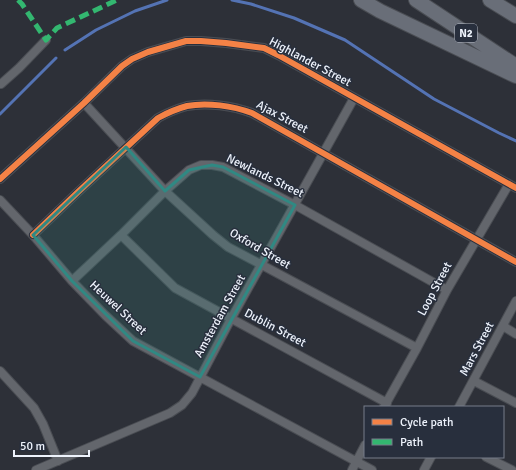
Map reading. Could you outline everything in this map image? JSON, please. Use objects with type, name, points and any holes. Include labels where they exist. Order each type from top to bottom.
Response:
[{"type":"highway","points":[[360,0],[516,76]]},
{"type":"highway","name":"N2","points":[[416,0],[516,66]]},
{"type":"highway","points":[[490,0],[516,16]]},
{"type":"highway","points":[[508,0],[516,6]]},
{"type":"street","points":[[0,83],[18,68],[46,40]]},
{"type":"street","name":"Highlander Street","points":[[0,179],[84,103],[122,66],[132,59],[148,52],[186,41],[201,41],[264,48],[512,186]]},
{"type":"street","name":"Amsterdam Street","points":[[36,470],[170,413],[182,405],[192,393],[231,319],[354,98]]},
{"type":"street","name":"Oxford Street","points":[[84,103],[165,191],[228,247],[417,348]]},
{"type":"street","name":"Ajax Street","points":[[32,235],[158,118],[171,111],[188,106],[212,105],[242,109],[252,112],[516,262]]},
{"type":"street","name":"Newlands Street","points":[[72,281],[165,191],[189,170],[201,165],[212,165],[223,167],[295,205],[447,290]]},
{"type":"street","name":"Loop Street","points":[[386,405],[476,239],[512,186]]},
{"type":"street","name":"Heuwel Street","points":[[0,200],[72,281],[133,341],[372,470]]},
{"type":"street","name":"Dublin Street","points":[[121,235],[175,288],[386,405]]},
{"type":"street","name":"Mars Street","points":[[460,406],[516,301]]},
{"type":"street","points":[[503,326],[516,334]]},
{"type":"street","points":[[0,371],[34,408],[43,424],[58,461]]},
{"type":"street","points":[[474,381],[516,403]]},
{"type":"street","points":[[352,470],[364,447]]},
{"type":"street","points":[[424,470],[430,458]]},
{"type":"street","points":[[488,458],[512,470]]},
{"type":"highlighted area","points":[[126,147],[165,191],[189,170],[212,165],[223,167],[295,205],[200,377],[133,341],[72,281],[33,235]]},
{"type":"waterway","points":[[65,50],[96,30],[135,11],[167,0]]},
{"type":"waterway","points":[[232,0],[251,4],[294,18],[345,40],[434,99],[516,141]]},
{"type":"waterway","points":[[0,114],[56,58]]},
{"type":"marked path","points":[[18,0],[46,40],[57,28],[117,0]]},
{"type":"cycle path","points":[[0,179],[84,103],[122,66],[132,59],[148,52],[186,41],[201,41],[264,48],[516,188]]},
{"type":"cycle path","points":[[33,235],[158,118],[187,106],[203,104],[237,108],[252,113],[516,262]]}]
